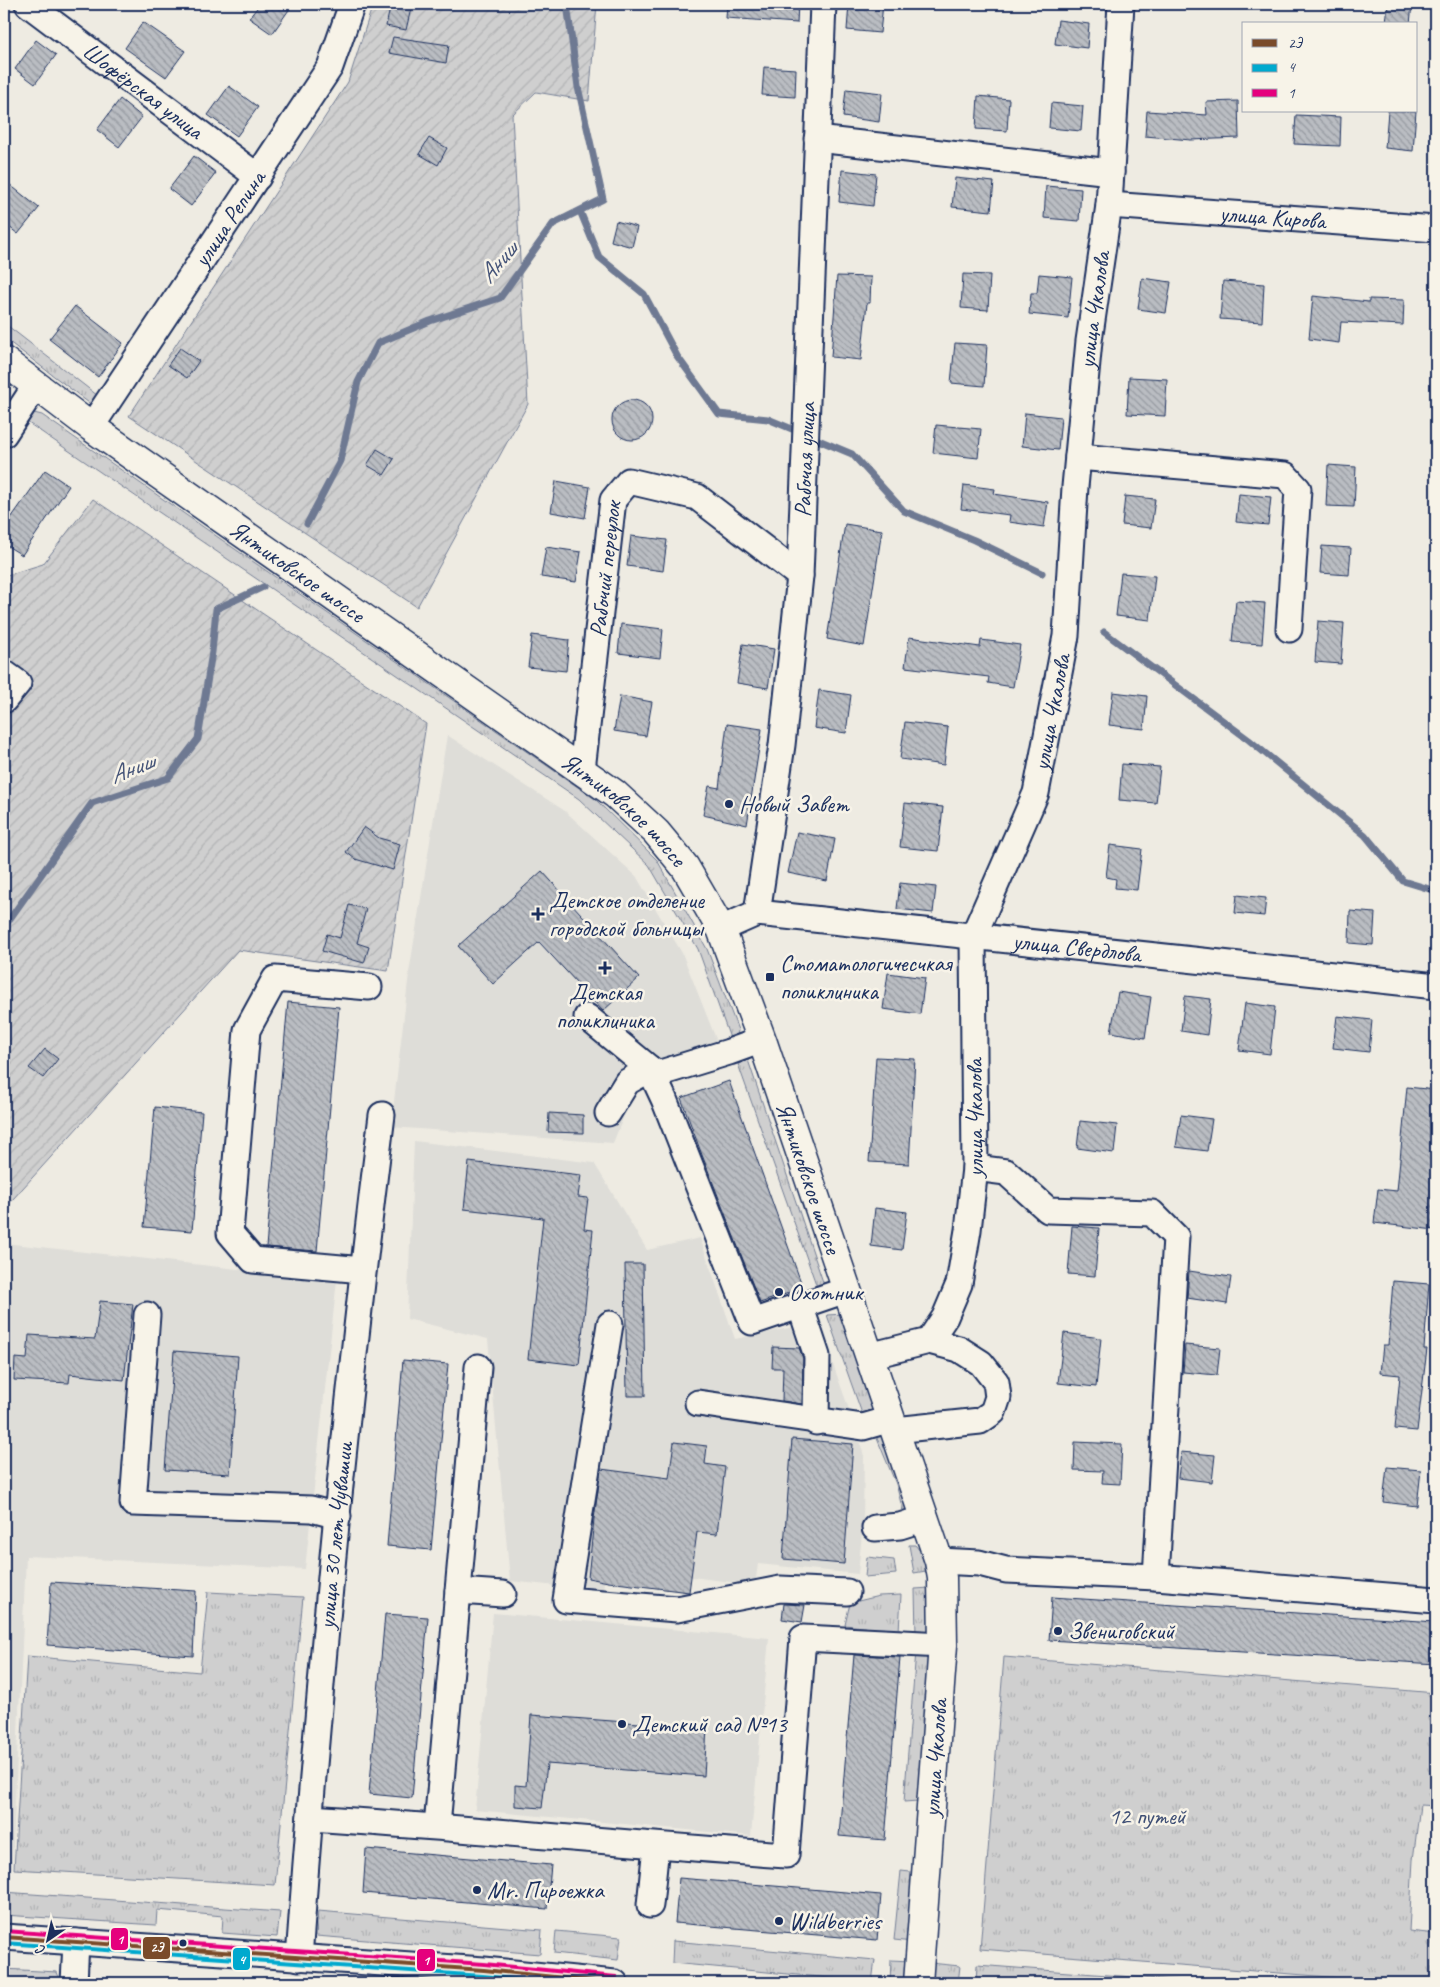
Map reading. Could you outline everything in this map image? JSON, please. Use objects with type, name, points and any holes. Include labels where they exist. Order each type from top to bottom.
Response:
[{"type":"main road","name":"Янтиковское шоссе","points":[[4,361],[92,427],[582,770],[614,794],[656,832],[685,867],[721,929],[762,1040],[928,1526]]},
{"type":"main road","name":"улица Чкалова","points":[[918,1983],[942,1645],[942,1578],[940,1561],[928,1526]]},
{"type":"street","name":"Шофёрская улица","points":[[28,4],[258,177]]},
{"type":"street","name":"улица Репина","points":[[92,427],[330,67],[352,4]]},
{"type":"street","name":"Рабочая улица","points":[[757,913],[782,745],[800,576],[823,4]]},
{"type":"street","name":"улица Чкалова","points":[[929,1341],[945,1317],[959,1284],[968,1230],[975,1168],[972,937],[1036,793],[1066,636],[1075,487],[1090,341],[1109,205],[1121,4]]},
{"type":"street","points":[[817,139],[1111,172]]},
{"type":"street","name":"улица Кирова","points":[[1109,205],[1436,229]]},
{"type":"street","points":[[4,434],[36,385]]},
{"type":"street","points":[[1078,457],[1285,475],[1298,489],[1289,629]]},
{"type":"street","name":"Рабочий переулок","points":[[582,770],[613,500],[629,482],[697,497],[800,576]]},
{"type":"street","points":[[4,673],[18,683],[4,700]]},
{"type":"street","points":[[721,929],[757,913]]},
{"type":"street","name":"улица Свердлова","points":[[757,913],[1436,986]]},
{"type":"street","points":[[363,1270],[253,1260],[230,1233],[247,1030],[275,979],[369,987]]},
{"type":"street","points":[[588,1017],[650,1069],[654,1075],[762,1040]]},
{"type":"street","points":[[608,1113],[627,1082],[650,1069]]},
{"type":"street","points":[[650,1069],[752,1322],[846,1290]]},
{"type":"street","name":"улица 30 лет Чувашии","points":[[299,1958],[322,1670],[363,1270],[382,1115]]},
{"type":"street","points":[[975,1168],[1006,1172],[1048,1210],[1152,1213],[1176,1237],[1156,1577]]},
{"type":"street","points":[[800,1305],[817,1356],[816,1422]]},
{"type":"street","points":[[147,1315],[133,1503],[310,1509],[338,1516]]},
{"type":"street","points":[[610,1324],[566,1600],[677,1609],[780,1589],[848,1592]]},
{"type":"street","points":[[698,1403],[863,1428],[893,1424],[980,1421],[993,1412],[998,1397],[996,1382],[981,1363],[959,1349],[929,1341],[869,1356]]},
{"type":"street","points":[[437,1826],[478,1367]]},
{"type":"street","points":[[875,1528],[928,1526]]},
{"type":"street","points":[[940,1561],[979,1563],[1006,1570],[1156,1577],[1436,1600]]},
{"type":"street","points":[[458,1590],[503,1594]]},
{"type":"street","points":[[310,1818],[437,1826],[656,1846],[786,1855],[803,1638],[942,1645]]},
{"type":"street","points":[[650,1905],[656,1846]]},
{"type":"street","points":[[4,1937],[484,1970],[615,1983]]},
{"type":"street","points":[[74,1983],[76,1942]]},
{"type":"shaded area","name":"Детское отделение городской больницы","points":[[447,735],[565,811],[636,876],[682,953],[720,1049],[642,1071],[613,1143],[391,1127],[409,973]]},
{"type":"shaded area","points":[[414,1141],[594,1163],[647,1250],[700,1238],[735,1339],[818,1322],[864,1456],[863,1523],[858,1574],[758,1564],[755,1585],[691,1577],[689,1593],[604,1581],[603,1591],[510,1581],[488,1339],[407,1319]]},
{"type":"shaded area","points":[[4,1243],[337,1280],[305,1569],[26,1556],[12,1868],[4,1867]]},
{"type":"shaded area","name":"Детский сад №13","points":[[493,1613],[769,1638],[751,1836],[475,1810]]},
{"type":"green space","points":[[373,4],[597,4],[589,101],[536,92],[512,115],[528,404],[417,607],[129,416],[348,82]]},
{"type":"green space","points":[[4,323],[102,399],[93,406],[4,338]]},
{"type":"green space","points":[[30,412],[42,415],[595,799],[657,860],[707,949],[738,1030],[737,1038],[731,1041],[698,949],[649,865],[579,799],[21,418]]},
{"type":"green space","points":[[93,499],[426,724],[388,971],[238,950],[4,1209],[4,576],[43,564]]},
{"type":"green space","points":[[748,1060],[824,1285],[817,1287],[738,1064]]},
{"type":"green space","points":[[844,1314],[875,1415],[865,1422],[827,1315]]},
{"type":"green space","points":[[884,1432],[909,1514],[904,1515],[896,1484],[876,1436]]},
{"type":"green space","points":[[909,1545],[915,1545],[921,1552],[926,1571],[914,1573]]},
{"type":"green space","points":[[867,1557],[894,1560],[896,1574],[865,1577]]},
{"type":"green space","points":[[930,1588],[929,1635],[916,1635],[915,1589]]},
{"type":"green space","points":[[208,1592],[303,1597],[275,1885],[14,1869],[27,1656],[200,1672]]},
{"type":"green space","points":[[901,1595],[899,1631],[845,1625],[850,1603],[879,1596]]},
{"type":"green space","points":[[916,1651],[929,1653],[918,1801],[904,1802]]},
{"type":"green space","name":"12 путей","points":[[1004,1657],[1436,1693],[1436,1806],[1420,1805],[1413,1860],[1409,1931],[1436,1934],[1436,1983],[1404,1983],[980,1949]]},
{"type":"green space","points":[[901,1871],[919,1873],[913,1942],[894,1940]]},
{"type":"green space","points":[[4,1892],[280,1912],[277,1937],[222,1933],[223,1916],[157,1910],[156,1925],[4,1915]]},
{"type":"green space","points":[[318,1911],[542,1930],[540,1954],[316,1936]]},
{"type":"green space","points":[[556,1931],[621,1937],[618,1960],[554,1953]]},
{"type":"green space","points":[[673,1941],[875,1960],[872,1982],[672,1963]]},
{"type":"green space","points":[[891,1960],[910,1961],[909,1977],[901,1983],[890,1983]]},
{"type":"green space","points":[[930,1963],[960,1966],[958,1983],[932,1983]]},
{"type":"green space","points":[[977,1965],[1212,1983],[976,1983]]},
{"type":"green space","points":[[4,1969],[57,1972],[61,1983],[4,1983]]},
{"type":"green space","points":[[97,1977],[194,1983],[87,1983]]},
{"type":"building","points":[[260,4],[293,4],[272,34],[249,18]]},
{"type":"building","points":[[391,4],[412,4],[406,30],[386,26]]},
{"type":"building","points":[[727,4],[798,4],[797,23],[726,18]]},
{"type":"building","points":[[849,4],[883,4],[880,33],[847,30]]},
{"type":"building","points":[[1388,4],[1412,4],[1410,22],[1386,22]]},
{"type":"building","points":[[1058,20],[1089,24],[1087,48],[1055,44]]},
{"type":"building","points":[[143,22],[185,51],[166,77],[125,48]]},
{"type":"building","points":[[393,37],[449,45],[446,63],[389,53]]},
{"type":"building","points":[[36,40],[56,55],[35,84],[15,69]]},
{"type":"building","points":[[764,67],[796,69],[795,97],[762,95]]},
{"type":"building","points":[[229,86],[258,107],[237,136],[208,115]]},
{"type":"building","points":[[846,89],[882,93],[879,122],[843,117]]},
{"type":"building","points":[[978,96],[1009,99],[1007,131],[976,129]]},
{"type":"building","points":[[120,99],[142,117],[119,147],[97,130]]},
{"type":"building","points":[[1238,101],[1239,138],[1191,140],[1145,136],[1147,111],[1207,115],[1206,102]]},
{"type":"building","points":[[1051,103],[1083,106],[1081,131],[1049,128]]},
{"type":"building","points":[[1388,112],[1416,112],[1413,151],[1385,148]]},
{"type":"building","points":[[1296,115],[1341,117],[1340,146],[1294,144]]},
{"type":"building","points":[[429,138],[447,148],[438,165],[419,154]]},
{"type":"building","points":[[194,156],[216,173],[191,206],[169,189]]},
{"type":"building","points":[[842,170],[876,174],[873,206],[839,202]]},
{"type":"building","points":[[955,178],[994,182],[991,211],[952,207]]},
{"type":"building","points":[[4,180],[39,208],[18,234],[4,223]]},
{"type":"building","points":[[1046,186],[1081,189],[1079,221],[1044,218]]},
{"type":"building","points":[[616,221],[637,227],[632,247],[611,241]]},
{"type":"building","points":[[963,274],[990,275],[988,310],[961,308]]},
{"type":"building","points":[[1039,274],[1072,277],[1068,318],[1029,314],[1031,293],[1037,293]]},
{"type":"building","points":[[837,276],[871,277],[870,303],[867,303],[861,360],[831,357]]},
{"type":"building","points":[[1142,278],[1171,282],[1166,313],[1138,309]]},
{"type":"building","points":[[1223,281],[1264,284],[1262,322],[1220,319]]},
{"type":"building","points":[[1313,296],[1369,302],[1369,299],[1404,300],[1403,325],[1341,322],[1339,343],[1309,339]]},
{"type":"building","points":[[75,306],[123,343],[98,377],[49,339]]},
{"type":"building","points":[[955,343],[987,345],[984,386],[951,383]]},
{"type":"building","points":[[180,348],[199,361],[187,378],[168,365]]},
{"type":"building","points":[[1129,377],[1167,379],[1165,416],[1127,414]]},
{"type":"building","points":[[632,400],[646,406],[652,420],[646,434],[632,440],[618,434],[612,420],[618,406]]},
{"type":"building","points":[[1025,413],[1061,417],[1058,450],[1022,446]]},
{"type":"building","points":[[936,425],[981,429],[978,458],[933,453]]},
{"type":"building","points":[[377,449],[394,459],[384,475],[367,465]]},
{"type":"building","points":[[1328,465],[1356,467],[1354,507],[1326,506]]},
{"type":"building","points":[[45,470],[69,486],[22,555],[4,544],[4,528]]},
{"type":"building","points":[[556,481],[590,487],[585,518],[551,512]]},
{"type":"building","points":[[964,485],[995,489],[994,494],[1048,502],[1044,527],[1009,522],[1010,515],[961,509]]},
{"type":"building","points":[[1239,494],[1271,497],[1268,525],[1236,522]]},
{"type":"building","points":[[1125,496],[1155,499],[1151,528],[1122,525]]},
{"type":"building","points":[[845,524],[882,530],[864,646],[827,639]]},
{"type":"building","points":[[631,536],[667,540],[663,571],[627,566]]},
{"type":"building","points":[[1322,546],[1351,548],[1349,575],[1320,573]]},
{"type":"building","points":[[546,547],[581,552],[576,582],[541,577]]},
{"type":"building","points":[[1121,573],[1155,576],[1150,620],[1116,616]]},
{"type":"building","points":[[1236,601],[1265,603],[1262,644],[1232,642]]},
{"type":"building","points":[[1318,621],[1344,623],[1341,664],[1315,662]]},
{"type":"building","points":[[621,624],[663,629],[660,658],[618,653]]},
{"type":"building","points":[[532,635],[569,640],[566,671],[528,667]]},
{"type":"building","points":[[909,637],[980,647],[981,640],[1020,645],[1013,687],[988,683],[989,677],[905,667]]},
{"type":"building","points":[[743,644],[774,649],[768,688],[737,683]]},
{"type":"building","points":[[819,690],[851,695],[846,733],[814,728]]},
{"type":"building","points":[[1113,692],[1147,696],[1144,729],[1109,725]]},
{"type":"building","points":[[620,696],[652,702],[646,736],[614,731]]},
{"type":"building","points":[[905,722],[948,727],[944,765],[900,759]]},
{"type":"building","points":[[727,724],[762,729],[747,825],[703,815],[709,786],[719,788]]},
{"type":"building","points":[[1122,764],[1160,767],[1156,803],[1119,800]]},
{"type":"building","points":[[905,803],[943,807],[938,851],[900,847]]},
{"type":"building","points":[[364,827],[379,838],[400,844],[393,870],[355,859],[346,852]]},
{"type":"building","points":[[797,832],[835,839],[827,881],[788,873]]},
{"type":"building","points":[[1110,845],[1142,849],[1137,890],[1115,888],[1116,879],[1106,877]]},
{"type":"building","points":[[542,871],[639,978],[603,1011],[539,942],[493,984],[458,946]]},
{"type":"building","points":[[900,883],[936,887],[933,913],[897,909]]},
{"type":"building","points":[[1237,895],[1266,898],[1264,916],[1235,913]]},
{"type":"building","points":[[349,905],[366,909],[357,943],[369,947],[364,963],[322,951],[327,934],[340,938]]},
{"type":"building","points":[[1350,911],[1375,913],[1373,945],[1349,943]]},
{"type":"building","points":[[888,973],[925,978],[920,1014],[883,1009]]},
{"type":"building","points":[[1118,992],[1151,997],[1145,1038],[1111,1032]]},
{"type":"building","points":[[1185,996],[1211,999],[1207,1035],[1181,1031]]},
{"type":"building","points":[[288,1002],[339,1007],[317,1251],[266,1247]]},
{"type":"building","points":[[1245,1003],[1275,1007],[1270,1054],[1239,1050]]},
{"type":"building","points":[[1337,1016],[1372,1020],[1369,1052],[1333,1048]]},
{"type":"building","points":[[45,1049],[58,1059],[43,1078],[29,1068]]},
{"type":"building","points":[[876,1057],[915,1059],[909,1164],[869,1162]]},
{"type":"building","points":[[729,1081],[803,1288],[760,1303],[681,1098]]},
{"type":"building","points":[[1407,1087],[1436,1090],[1436,1162],[1433,1195],[1436,1196],[1435,1230],[1374,1223],[1378,1189],[1397,1191]]},
{"type":"building","points":[[155,1107],[202,1112],[192,1231],[144,1227]]},
{"type":"building","points":[[549,1113],[583,1115],[583,1133],[548,1132]]},
{"type":"building","points":[[1181,1115],[1212,1119],[1207,1151],[1176,1147]]},
{"type":"building","points":[[1080,1121],[1117,1125],[1114,1153],[1077,1148]]},
{"type":"building","points":[[469,1162],[581,1175],[578,1197],[588,1198],[584,1229],[593,1230],[579,1365],[528,1359],[543,1218],[464,1209]]},
{"type":"building","points":[[875,1208],[907,1212],[902,1250],[871,1246]]},
{"type":"building","points":[[1072,1226],[1099,1228],[1095,1276],[1068,1274]]},
{"type":"building","points":[[625,1264],[643,1264],[645,1396],[627,1396]]},
{"type":"building","points":[[1189,1271],[1231,1277],[1227,1304],[1187,1298]]},
{"type":"building","points":[[1393,1281],[1429,1284],[1424,1349],[1427,1349],[1417,1431],[1395,1429],[1400,1375],[1380,1373],[1383,1345],[1388,1345]]},
{"type":"building","points":[[100,1301],[133,1304],[124,1380],[70,1374],[69,1383],[14,1380],[15,1358],[27,1359],[29,1335],[95,1339]]},
{"type":"building","points":[[1064,1333],[1101,1338],[1096,1387],[1058,1383]]},
{"type":"building","points":[[1185,1345],[1220,1348],[1217,1375],[1183,1372]]},
{"type":"building","points":[[773,1347],[799,1348],[803,1358],[802,1404],[782,1401],[783,1368],[772,1368]]},
{"type":"building","points":[[174,1351],[238,1356],[230,1474],[165,1470]]},
{"type":"building","points":[[403,1360],[448,1364],[431,1550],[387,1546]]},
{"type":"building","points":[[792,1439],[853,1444],[844,1564],[783,1559]]},
{"type":"building","points":[[674,1442],[707,1446],[705,1464],[725,1467],[717,1534],[697,1532],[689,1592],[588,1578],[601,1469],[669,1478]]},
{"type":"building","points":[[1075,1442],[1122,1444],[1120,1484],[1102,1483],[1103,1471],[1074,1470]]},
{"type":"building","points":[[1181,1452],[1215,1455],[1212,1482],[1178,1478]]},
{"type":"building","points":[[1387,1467],[1421,1470],[1417,1506],[1383,1502]]},
{"type":"building","points":[[51,1582],[196,1591],[193,1656],[47,1645]]},
{"type":"building","points":[[1052,1597],[1436,1622],[1436,1664],[1049,1640]]},
{"type":"building","points":[[784,1604],[805,1605],[802,1622],[782,1619]]},
{"type":"building","points":[[385,1614],[428,1617],[412,1798],[369,1794]]},
{"type":"building","points":[[854,1655],[900,1657],[885,1840],[839,1836]]},
{"type":"building","points":[[531,1715],[707,1728],[704,1776],[547,1764],[542,1808],[515,1806],[515,1785],[526,1786]]},
{"type":"building","points":[[366,1849],[551,1865],[547,1909],[363,1893]]},
{"type":"building","points":[[679,1878],[881,1895],[877,1940],[675,1923]]},
{"type":"waterway","name":"Аниш","points":[[307,524],[340,461],[358,382],[378,343],[430,321],[500,298],[553,224],[603,199],[578,87],[567,4]]},
{"type":"waterway","points":[[580,211],[599,257],[644,294],[677,356],[719,414],[768,419],[852,454],[904,511],[974,540],[1042,573]]},
{"type":"waterway","name":"Аниш","points":[[4,927],[92,803],[168,778],[198,739],[212,652],[216,609],[263,587]]},
{"type":"waterway","points":[[1104,632],[1249,740],[1365,835],[1403,881],[1436,891]]},
{"type":"transit line","name":"1","points":[[4,1931],[484,1964],[616,1977]]},
{"type":"transit line","name":"2Э","points":[[4,1937],[484,1970],[615,1983]]},
{"type":"transit line","name":"4","points":[[4,1943],[483,1976],[554,1983]]},
{"type":"place","name":"Новый Завет","points":[[729,804]]},
{"type":"place","name":"Детское отделение городской больницы","points":[[538,914]]},
{"type":"place","name":"Детская поликлиника","points":[[605,968]]},
{"type":"place","name":"Стоматологичесчкая поликлиника","points":[[770,977]]},
{"type":"place","name":"Охотник","points":[[779,1292]]},
{"type":"place","name":"Звениговский","points":[[1058,1631]]},
{"type":"place","name":"Детский сад №13","points":[[622,1724]]},
{"type":"place","name":"Mr. Пироежка","points":[[477,1890]]},
{"type":"place","name":"Wildberries","points":[[779,1921]]}]
